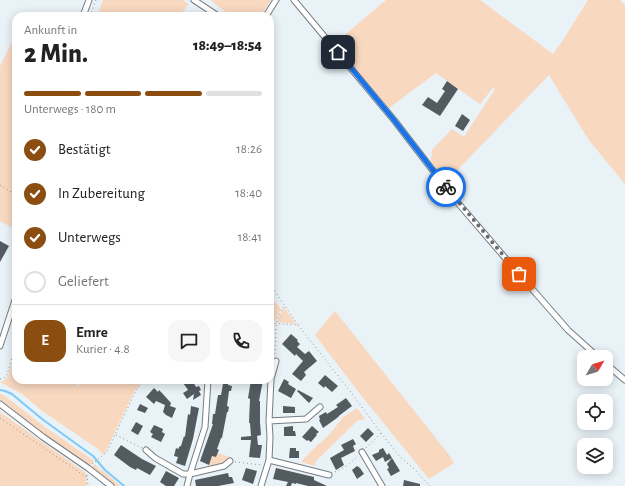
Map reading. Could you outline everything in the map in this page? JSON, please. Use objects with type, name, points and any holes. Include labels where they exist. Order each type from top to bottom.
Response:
[{"type":"street","points":[[84,12],[89,0]]},
{"type":"street","points":[[194,0],[212,12]]},
{"type":"street","points":[[268,12],[276,0]]},
{"type":"street","points":[[294,0],[389,114],[458,203],[568,330],[590,350]]},
{"type":"street","points":[[0,346],[12,309]]},
{"type":"street","points":[[274,368],[276,361]]},
{"type":"street","points":[[613,370],[625,380]]},
{"type":"street","points":[[187,486],[205,427],[208,384]]},
{"type":"street","points":[[261,486],[269,460],[271,384]]},
{"type":"street","points":[[0,404],[43,437],[112,486]]},
{"type":"street","points":[[269,421],[306,419],[320,407]]},
{"type":"street","points":[[146,450],[155,458],[183,474],[190,474],[224,466],[230,461]]},
{"type":"street","points":[[362,452],[382,486]]},
{"type":"street","points":[[269,460],[329,475]]},
{"type":"path","points":[[92,12],[96,0]]},
{"type":"path","points":[[0,185],[12,192]]},
{"type":"path","points":[[274,290],[298,325],[400,458],[412,467],[430,486]]},
{"type":"path","points":[[276,361],[276,323],[284,305]]},
{"type":"path","points":[[276,323],[298,325]]},
{"type":"path","points":[[0,379],[7,375],[12,358]]},
{"type":"path","points":[[94,462],[104,455],[108,449],[137,388],[142,384]]},
{"type":"path","points":[[0,418],[87,477]]},
{"type":"path","points":[[329,475],[348,465],[381,433]]},
{"type":"path","points":[[115,434],[146,450]]},
{"type":"path","points":[[230,461],[262,465],[269,460]]},
{"type":"path","points":[[88,468],[86,472],[88,486]]},
{"type":"shaded area","points":[[103,0],[184,0],[189,4],[182,12],[98,12]]},
{"type":"shaded area","points":[[210,0],[271,0],[264,12],[226,12]]},
{"type":"shaded area","points":[[386,0],[480,0],[553,54],[588,0],[620,0],[625,6],[625,184],[588,139],[549,75],[446,182],[431,161],[432,150],[452,129],[464,137],[495,89],[493,88],[480,104],[436,73],[389,108],[334,44]]},
{"type":"shaded area","points":[[12,42],[12,228],[0,221],[0,66]]},
{"type":"shaded area","points":[[274,301],[281,309],[276,320],[274,321]]},
{"type":"shaded area","points":[[284,307],[296,324],[277,322]]},
{"type":"shaded area","points":[[335,311],[454,463],[429,479],[360,394],[315,335]]},
{"type":"shaded area","points":[[12,362],[12,384],[76,384],[77,386],[80,384],[141,384],[135,390],[103,455],[98,449],[42,411],[22,394],[0,382],[8,376]]},
{"type":"shaded area","points":[[0,394],[5,396],[94,462],[88,466],[40,432],[0,399]]},
{"type":"shaded area","points":[[357,408],[365,419],[357,421],[316,461],[315,466],[301,462],[329,435],[343,417]]},
{"type":"shaded area","points":[[0,412],[86,473],[87,486],[0,486]]},
{"type":"shaded area","points":[[217,453],[230,457],[222,465],[209,465],[212,456],[216,457]]},
{"type":"shaded area","points":[[95,464],[120,486],[115,486],[91,468]]},
{"type":"building","points":[[447,81],[458,89],[440,116],[422,105],[428,97],[437,103],[445,91],[442,89]]},
{"type":"building","points":[[462,114],[470,120],[463,131],[455,126]]},
{"type":"building","points":[[0,241],[9,246],[0,262]]},
{"type":"building","points":[[291,334],[300,344],[297,347],[305,354],[309,351],[317,361],[304,372],[306,375],[301,381],[292,374],[303,361],[282,344]]},
{"type":"building","points":[[325,375],[338,386],[332,392],[325,386],[324,388],[318,383]]},
{"type":"building","points":[[284,379],[289,382],[288,384],[296,389],[291,398],[278,391]]},
{"type":"building","points":[[184,384],[194,384],[196,387],[199,386],[201,395],[193,400],[194,394],[187,399],[183,393],[188,390]]},
{"type":"building","points":[[223,384],[232,386],[231,391],[229,391],[227,406],[229,407],[222,438],[217,449],[219,450],[216,457],[212,456],[209,465],[200,461],[213,424],[213,414],[215,414],[218,395],[221,395]]},
{"type":"building","points":[[250,384],[262,384],[259,401],[261,435],[257,436],[258,445],[262,445],[260,458],[249,457],[251,440],[241,440],[241,437],[251,436],[249,423],[250,399],[248,398]]},
{"type":"building","points":[[154,388],[158,392],[159,390],[171,403],[170,406],[176,408],[172,418],[163,412],[165,405],[156,401],[154,404],[146,397]]},
{"type":"building","points":[[298,390],[313,398],[309,403],[297,391]]},
{"type":"building","points":[[346,398],[352,406],[323,428],[319,420],[319,416],[326,412],[327,414],[338,407],[336,405]]},
{"type":"building","points":[[140,404],[148,408],[145,413],[137,410]]},
{"type":"building","points":[[191,406],[199,408],[193,439],[185,466],[176,463],[178,457],[174,456],[176,448],[178,449],[181,446],[184,436],[185,437],[188,414],[190,415]]},
{"type":"building","points":[[283,406],[295,407],[295,413],[283,413]]},
{"type":"building","points":[[136,422],[143,426],[138,435],[131,431]]},
{"type":"building","points":[[154,425],[163,429],[162,432],[165,434],[161,442],[151,437],[153,434],[150,432]]},
{"type":"building","points":[[293,426],[293,431],[295,431],[296,436],[284,436],[284,427]]},
{"type":"building","points":[[312,426],[319,432],[311,442],[302,437]]},
{"type":"building","points":[[368,428],[374,434],[366,442],[360,436]]},
{"type":"building","points":[[353,439],[356,444],[353,446],[355,451],[341,458],[344,465],[336,470],[330,458],[344,450],[341,445]]},
{"type":"building","points":[[121,445],[142,459],[156,466],[150,475],[137,468],[136,470],[130,467],[114,455]]},
{"type":"building","points":[[290,448],[296,448],[296,451],[299,451],[299,458],[289,458]]},
{"type":"building","points":[[383,448],[387,455],[389,453],[392,458],[385,462],[383,457],[376,461],[372,455],[379,452],[379,450]]},
{"type":"building","points":[[392,458],[400,471],[391,476],[387,469],[389,468],[387,464]]},
{"type":"building","points":[[357,466],[364,474],[357,479],[352,470]]},
{"type":"building","points":[[246,468],[257,471],[253,484],[242,480]]},
{"type":"building","points":[[276,468],[314,477],[314,480],[327,486],[308,486],[292,483],[291,486],[286,486],[288,482],[273,479]]},
{"type":"building","points":[[166,471],[179,478],[174,486],[166,486],[160,482]]},
{"type":"building","points":[[228,473],[229,477],[232,477],[234,483],[218,486],[196,486],[195,480]]},
{"type":"building","points":[[404,480],[420,484],[420,486],[403,486]]},
{"type":"waterway","points":[[0,390],[12,394],[42,419],[93,456],[105,470],[124,486]]},
{"type":"way so far","points":[[446,187],[519,274]]},
{"type":"route","points":[[338,52],[394,120],[446,187]]}]
